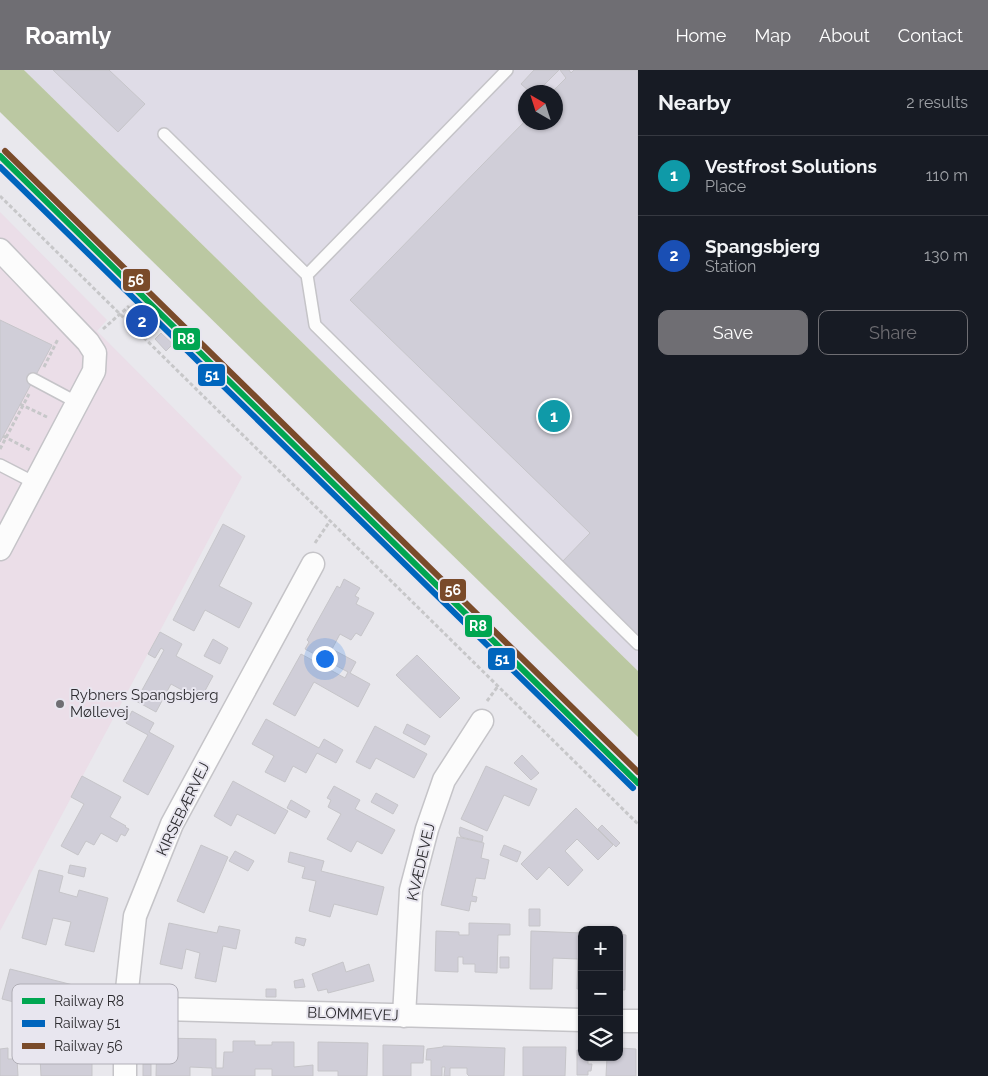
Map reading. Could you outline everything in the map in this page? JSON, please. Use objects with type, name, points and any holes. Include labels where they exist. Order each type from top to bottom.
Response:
[{"type":"street","points":[[0,250],[88,342],[95,353],[94,371],[1,544]]},
{"type":"street","name":"KIRSEBÆRVEJ","points":[[128,984],[135,916],[172,824],[313,564]]},
{"type":"street","name":"KVÆDEVEJ","points":[[404,1016],[411,890],[427,829],[444,780],[482,722]]},
{"type":"street","name":"BLOMMEVEJ","points":[[178,1010],[578,1020]]},
{"type":"street","points":[[623,1020],[638,1021]]},
{"type":"lane","points":[[307,275],[507,70]]},
{"type":"lane","points":[[164,134],[307,275],[315,325],[638,644]]},
{"type":"lane","points":[[33,379],[78,403]]},
{"type":"lane","points":[[0,465],[35,483]]},
{"type":"path","points":[[0,196],[638,824]]},
{"type":"path","points":[[88,342],[129,306]]},
{"type":"path","points":[[20,404],[65,427]]},
{"type":"path","points":[[3,436],[48,459]]},
{"type":"path","points":[[313,564],[313,546],[330,521]]},
{"type":"shaded area","points":[[24,70],[638,70],[638,671]]},
{"type":"shaded area","name":"Rybners Spangsbjerg Møllevej","points":[[0,212],[107,320],[97,331],[242,477],[0,931]]},
{"type":"green space","points":[[0,70],[24,70],[638,671],[638,737],[0,112]]},
{"type":"building","points":[[53,70],[109,70],[145,104],[118,132]]},
{"type":"building","points":[[534,70],[559,70],[544,85],[521,84]]},
{"type":"building","points":[[560,70],[569,70],[571,73],[574,70],[638,70],[638,637],[561,563],[590,533],[350,300],[518,128],[518,130],[563,130],[563,85],[559,85],[566,78]]},
{"type":"building","points":[[142,311],[154,323],[145,333],[132,321]]},
{"type":"building","points":[[0,320],[52,345],[0,442]]},
{"type":"building","points":[[161,333],[173,344],[166,351],[155,339]]},
{"type":"building","points":[[223,524],[245,536],[219,586],[252,603],[239,628],[205,610],[194,631],[173,620]]},
{"type":"building","points":[[344,579],[360,588],[355,596],[359,598],[356,604],[374,613],[361,636],[356,633],[351,640],[340,634],[332,649],[356,662],[350,673],[370,684],[358,707],[314,682],[295,716],[273,704],[301,654],[345,678],[348,672],[305,649],[309,642],[307,640],[337,586],[340,588]]},
{"type":"building","points":[[160,632],[182,644],[176,656],[213,676],[200,700],[171,684],[156,712],[136,701],[164,650],[161,648],[155,658],[148,654]]},
{"type":"building","points":[[213,639],[228,648],[220,664],[204,656]]},
{"type":"building","points":[[417,655],[460,698],[440,718],[396,675]]},
{"type":"building","points":[[132,711],[154,723],[149,732],[174,746],[148,795],[123,781],[148,735],[126,723]]},
{"type":"building","points":[[266,719],[319,748],[324,739],[343,750],[336,763],[317,753],[306,773],[293,766],[285,782],[265,772],[274,756],[252,744]]},
{"type":"building","points":[[407,724],[430,736],[425,745],[403,733]]},
{"type":"building","points":[[375,726],[427,754],[414,778],[376,758],[370,769],[356,762]]},
{"type":"building","points":[[522,755],[539,773],[531,780],[514,763]]},
{"type":"building","points":[[486,766],[537,789],[529,806],[504,795],[487,831],[461,819]]},
{"type":"building","points":[[82,776],[121,797],[110,817],[129,829],[125,836],[121,834],[117,842],[101,833],[94,845],[86,841],[78,855],[61,846],[84,804],[71,797]]},
{"type":"building","points":[[233,781],[288,811],[275,834],[237,814],[231,826],[214,816]]},
{"type":"building","points":[[334,786],[360,800],[355,809],[395,830],[382,854],[357,841],[351,852],[327,839],[341,814],[328,807],[331,800],[327,798]]},
{"type":"building","points":[[376,793],[398,805],[393,814],[371,802]]},
{"type":"building","points":[[291,800],[310,811],[306,818],[287,808]]},
{"type":"building","points":[[576,808],[613,845],[598,860],[577,839],[565,851],[583,870],[568,886],[549,867],[537,880],[521,864]]},
{"type":"building","points":[[602,825],[620,843],[616,847],[598,829]]},
{"type":"building","points":[[460,827],[483,836],[482,842],[461,837],[459,833]]},
{"type":"building","points":[[457,837],[484,843],[481,858],[489,860],[485,879],[476,878],[472,896],[477,897],[476,902],[471,901],[469,911],[441,905]]},
{"type":"building","points":[[201,845],[228,857],[204,913],[177,901]]},
{"type":"building","points":[[504,845],[521,852],[517,862],[500,855]]},
{"type":"building","points":[[235,851],[254,861],[248,871],[229,861]]},
{"type":"building","points":[[290,852],[324,861],[321,871],[384,887],[377,915],[334,904],[330,917],[309,911],[316,881],[302,878],[305,867],[288,862]]},
{"type":"building","points":[[70,865],[86,868],[84,877],[68,873]]},
{"type":"building","points":[[39,870],[63,876],[59,892],[77,897],[79,890],[108,898],[94,952],[65,945],[71,922],[53,918],[46,945],[22,938]]},
{"type":"building","points":[[529,909],[540,909],[540,926],[529,926]]},
{"type":"building","points":[[169,923],[217,933],[219,926],[240,930],[236,949],[223,946],[216,982],[195,978],[200,953],[186,949],[182,969],[160,964]]},
{"type":"building","points":[[469,923],[510,924],[510,935],[498,935],[497,973],[475,972],[475,964],[463,964],[463,957],[458,957],[458,972],[435,971],[436,931],[459,932],[459,935],[469,935]]},
{"type":"building","points":[[531,931],[578,933],[578,959],[553,958],[552,989],[530,989]]},
{"type":"building","points":[[623,935],[626,935],[625,990],[623,990]]},
{"type":"building","points":[[296,937],[306,939],[304,946],[295,943]]},
{"type":"building","points":[[500,957],[509,957],[509,968],[500,968]]},
{"type":"building","points":[[343,962],[346,972],[369,964],[374,981],[328,993],[327,989],[318,991],[312,974]]},
{"type":"building","points":[[10,969],[69,984],[12,984],[12,1002],[2,999]]},
{"type":"building","points":[[303,979],[305,987],[295,988],[294,981]]},
{"type":"building","points":[[266,989],[276,989],[276,997],[266,997]]},
{"type":"building","points":[[178,1038],[216,1039],[216,1068],[223,1068],[224,1052],[233,1052],[233,1041],[255,1041],[255,1045],[272,1045],[272,1042],[294,1042],[294,1067],[313,1065],[313,1076],[272,1076],[272,1069],[255,1069],[255,1076],[212,1076],[212,1068],[190,1067],[190,1076],[156,1076],[156,1064],[178,1064]]},
{"type":"building","points":[[318,1042],[368,1043],[367,1076],[338,1076],[338,1071],[318,1071]]},
{"type":"building","points":[[383,1045],[424,1046],[423,1063],[411,1063],[411,1076],[383,1076]]},
{"type":"building","points":[[443,1046],[505,1048],[504,1076],[469,1076],[467,1068],[450,1068],[450,1076],[444,1076],[445,1067],[442,1067],[442,1076],[431,1076],[431,1060],[426,1060],[427,1049]]},
{"type":"building","points":[[523,1047],[566,1047],[565,1076],[523,1076]]},
{"type":"building","points":[[8,1048],[8,1059],[12,1059],[12,1064],[17,1064],[18,1076],[0,1076],[0,1049]]},
{"type":"building","points":[[623,1048],[636,1049],[636,1076],[606,1076],[607,1061],[623,1061]]},
{"type":"building","points":[[578,1050],[578,1061],[588,1061],[588,1064],[592,1064],[588,1075],[577,1075]]},
{"type":"building","points":[[40,1064],[92,1064],[92,1076],[41,1076]]},
{"type":"building","points":[[143,1064],[151,1064],[151,1076],[143,1076]]},
{"type":"rail line","name":"56","points":[[5,151],[638,772]]},
{"type":"rail line","name":"R8","points":[[0,156],[638,783]]},
{"type":"rail line","name":"51","points":[[0,167],[633,788]]},
{"type":"place","name":"Spangsbjerg","points":[[142,321]]},
{"type":"place","name":"Vestfrost Solutions","points":[[554,416]]},
{"type":"place","name":"Rybners Spangsbjerg Møllevej","points":[[60,704]]}]
